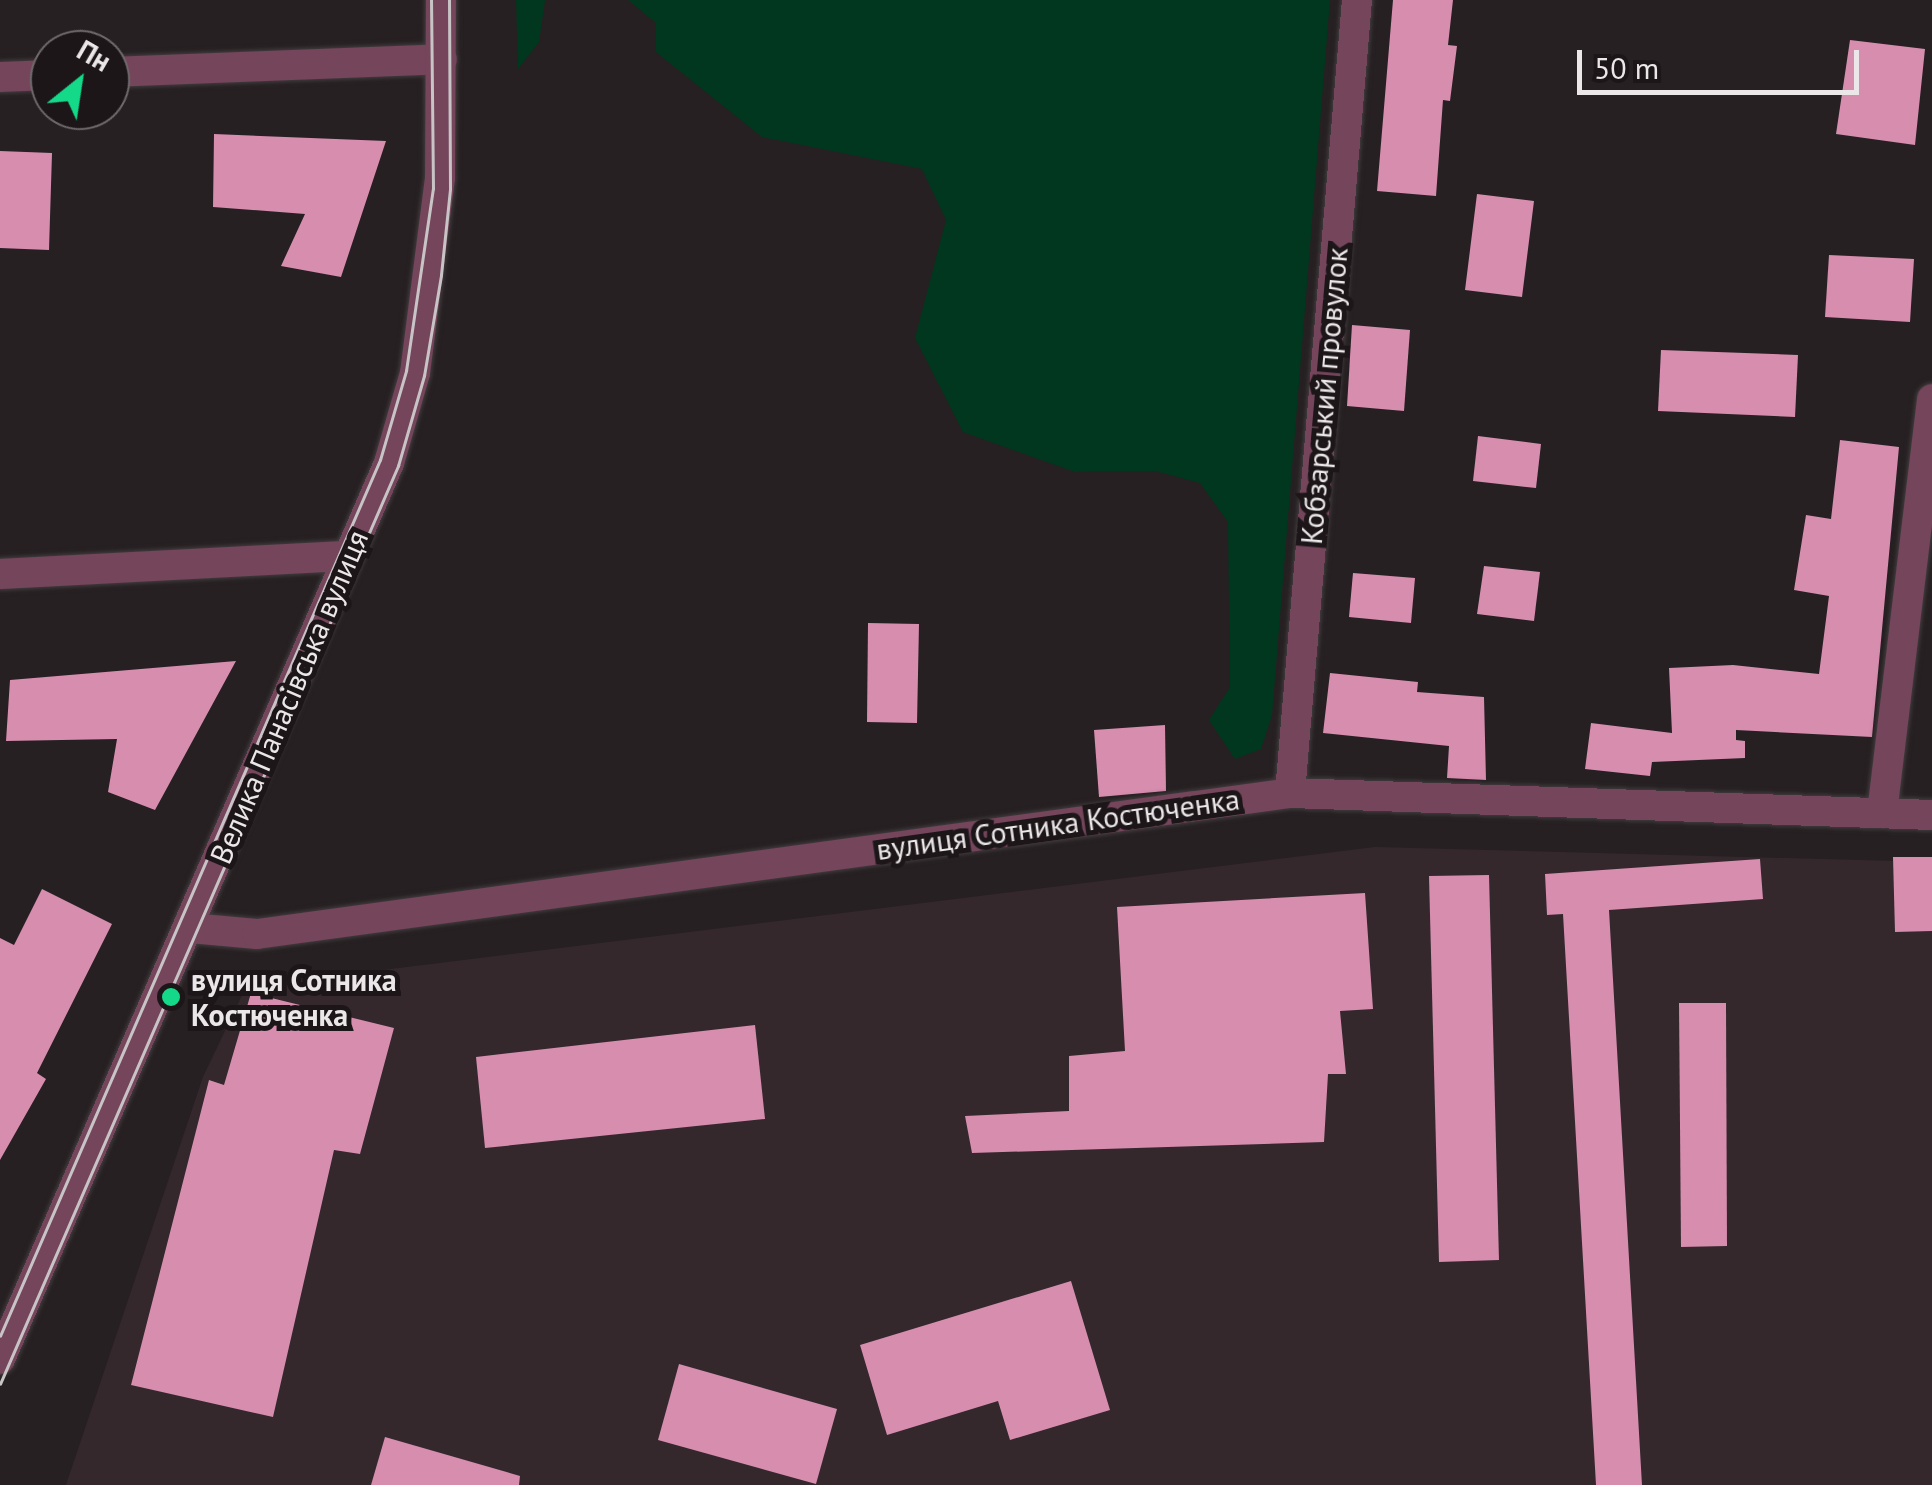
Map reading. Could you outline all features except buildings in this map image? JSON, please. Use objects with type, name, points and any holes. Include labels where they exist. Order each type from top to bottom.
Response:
[{"type":"street","name":"Велика Панасівська вулиця","points":[[0,1358],[389,463],[415,373],[440,178],[441,0]]},
{"type":"street","name":"Кобзарський провулок","points":[[1290,793],[1356,0]]},
{"type":"street","points":[[130,71],[442,59]]},
{"type":"street","points":[[0,76],[30,75]]},
{"type":"street","points":[[1882,813],[1932,400]]},
{"type":"street","points":[[0,574],[349,556]]},
{"type":"street","name":"вулиця Сотника Костюченка","points":[[190,928],[257,934],[1290,793],[1932,815]]},
{"type":"shaded area","points":[[1375,847],[1932,862],[1932,1485],[66,1485],[203,1077],[246,987]]},
{"type":"green space","points":[[516,0],[545,0],[539,42],[518,69]]},
{"type":"green space","points":[[628,0],[1330,0],[1272,715],[1261,749],[1235,759],[1209,720],[1230,687],[1228,522],[1200,483],[1155,471],[1075,472],[963,432],[915,338],[946,220],[922,169],[762,137],[656,52],[656,23]]},
{"type":"tram line","points":[[0,1336],[380,460],[406,371],[433,189],[431,0]]},
{"type":"tram line","points":[[0,1384],[398,466],[424,376],[441,275],[450,189],[449,0]]},
{"type":"place","name":"вулиця Сотника Костюченка","points":[[171,997]]}]
